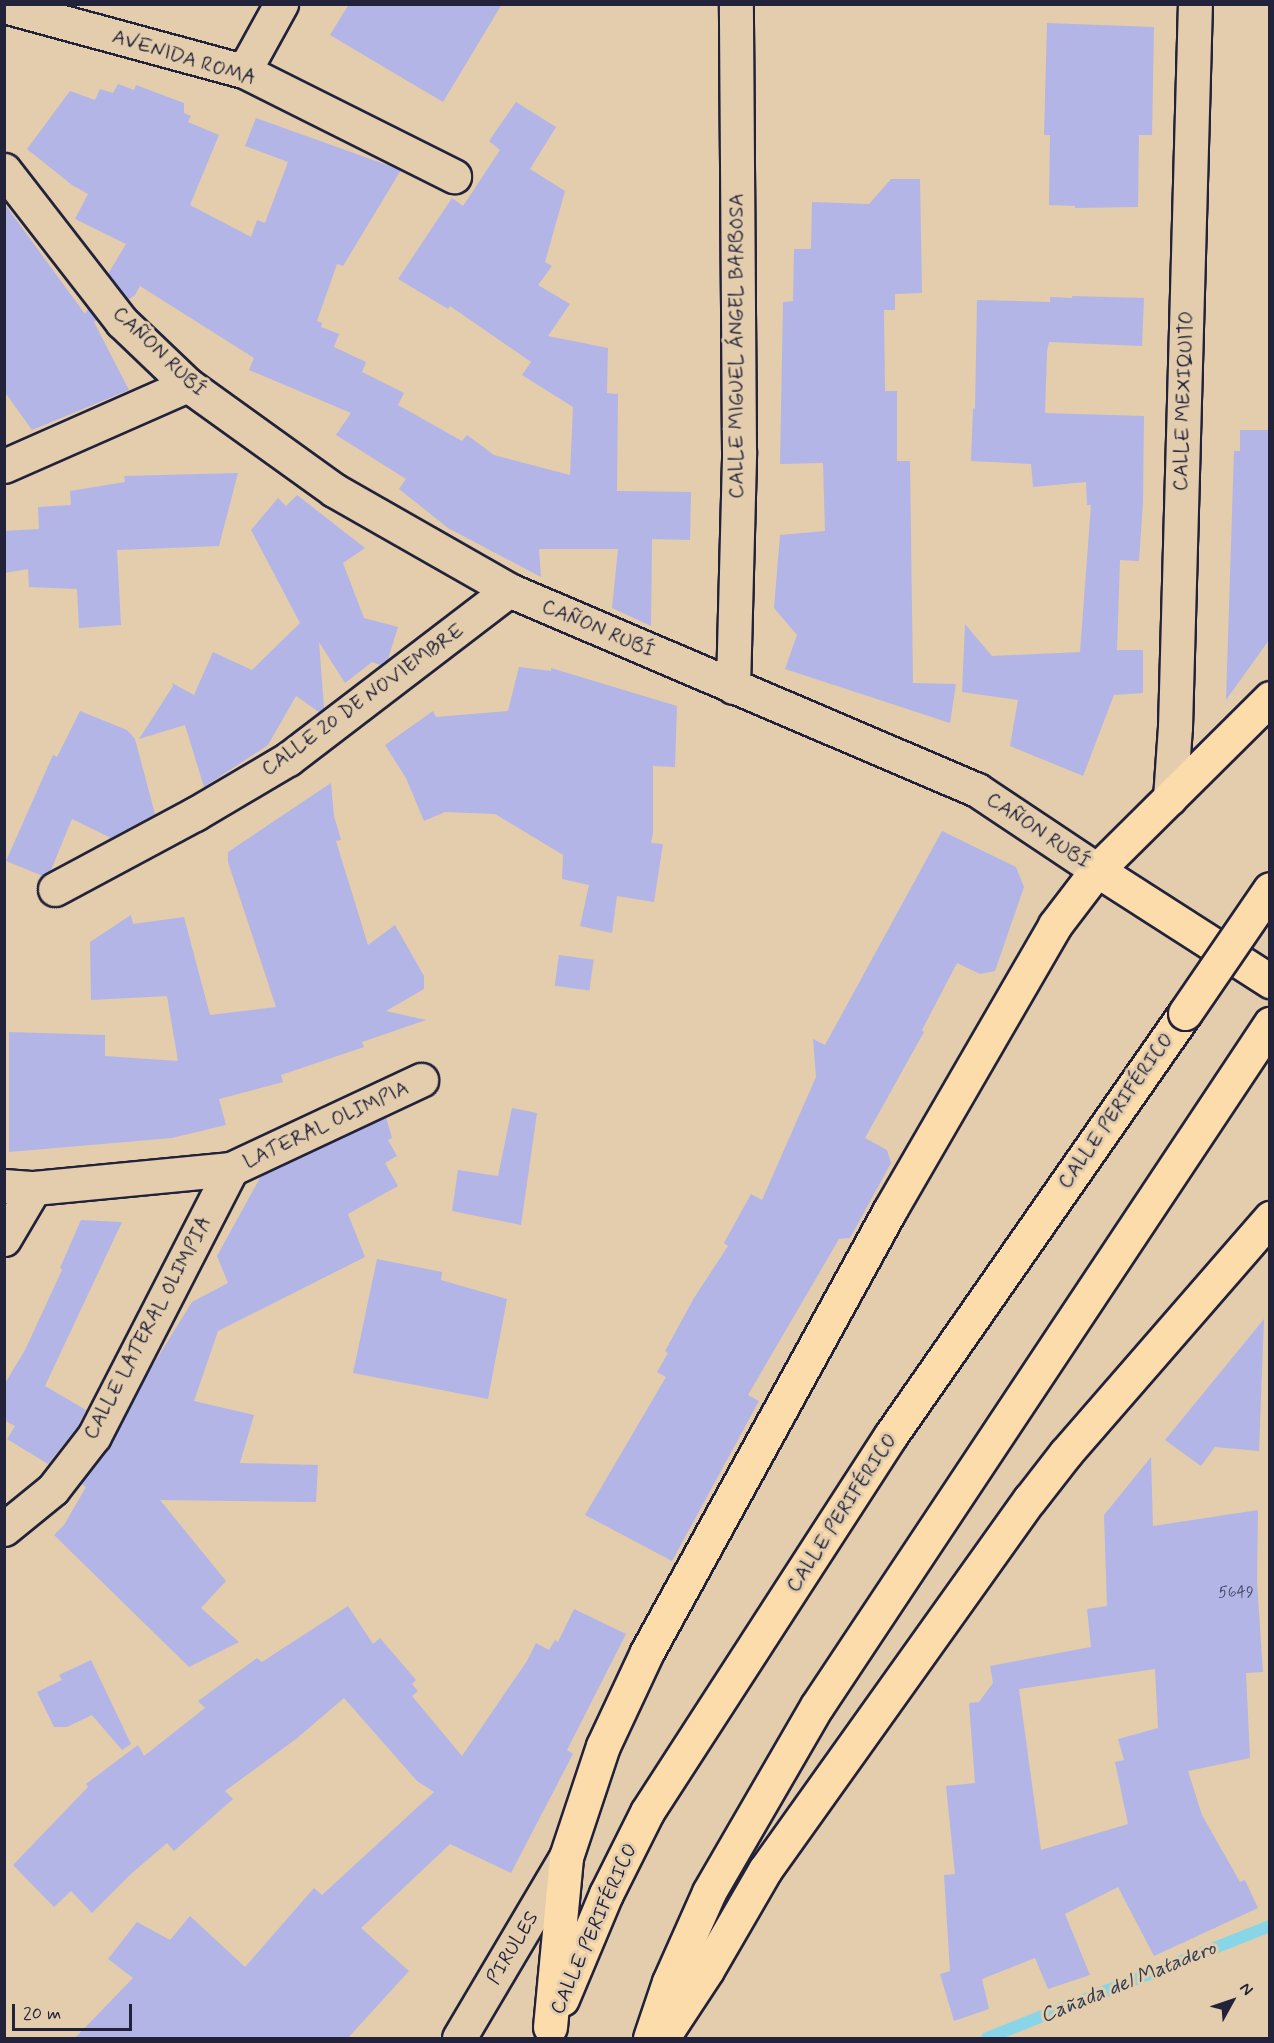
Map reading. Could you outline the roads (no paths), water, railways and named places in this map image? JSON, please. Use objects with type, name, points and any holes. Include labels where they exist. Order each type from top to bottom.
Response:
[{"type":"main road","points":[[548,2033],[566,1857],[603,1746],[647,1652],[890,1210],[1054,925],[1097,870],[1269,698]]},
{"type":"main road","name":"CAÑON RUBÍ","points":[[1097,870],[1269,981]]},
{"type":"main road","name":"CALLE PERIFÉRICO","points":[[548,2033],[606,1894],[647,1812],[891,1435],[1269,889]]},
{"type":"main road","points":[[650,2038],[669,1982],[709,1892],[817,1706],[1269,1024]]},
{"type":"main road","points":[[662,2038],[707,1970],[765,1870],[1030,1499],[1065,1454],[1269,1218]]},
{"type":"street","points":[[244,71],[281,4]]},
{"type":"street","name":"CALLE MIGUEL ÁNGEL BARBOSA","points":[[733,687],[739,451],[736,4]]},
{"type":"street","name":"CALLE MEXIQUITO","points":[[1170,798],[1175,727],[1195,4]]},
{"type":"street","name":"AVENIDA ROMA","points":[[4,6],[244,71],[453,176]]},
{"type":"street","name":"CAÑON RUBÍ","points":[[4,171],[122,321],[188,385],[334,489],[509,590],[977,790],[1097,870]]},
{"type":"street","points":[[4,466],[188,385]]},
{"type":"street","name":"CALLE 20 DE NOVIEMBRE","points":[[55,889],[195,814],[288,759],[509,590]]},
{"type":"street","name":"LATERAL OLIMPIA","points":[[19,1187],[231,1169],[421,1080]]},
{"type":"street","name":"CALLE LATERAL OLIMPIA","points":[[4,1529],[52,1489],[94,1436],[231,1169]]},
{"type":"street","points":[[4,1239],[19,1187]]},
{"type":"street","name":"PIRULES","points":[[459,2038],[566,1857]]},
{"type":"waterway","name":"Cañada del Matadero","points":[[987,2038],[1270,1926]]}]
